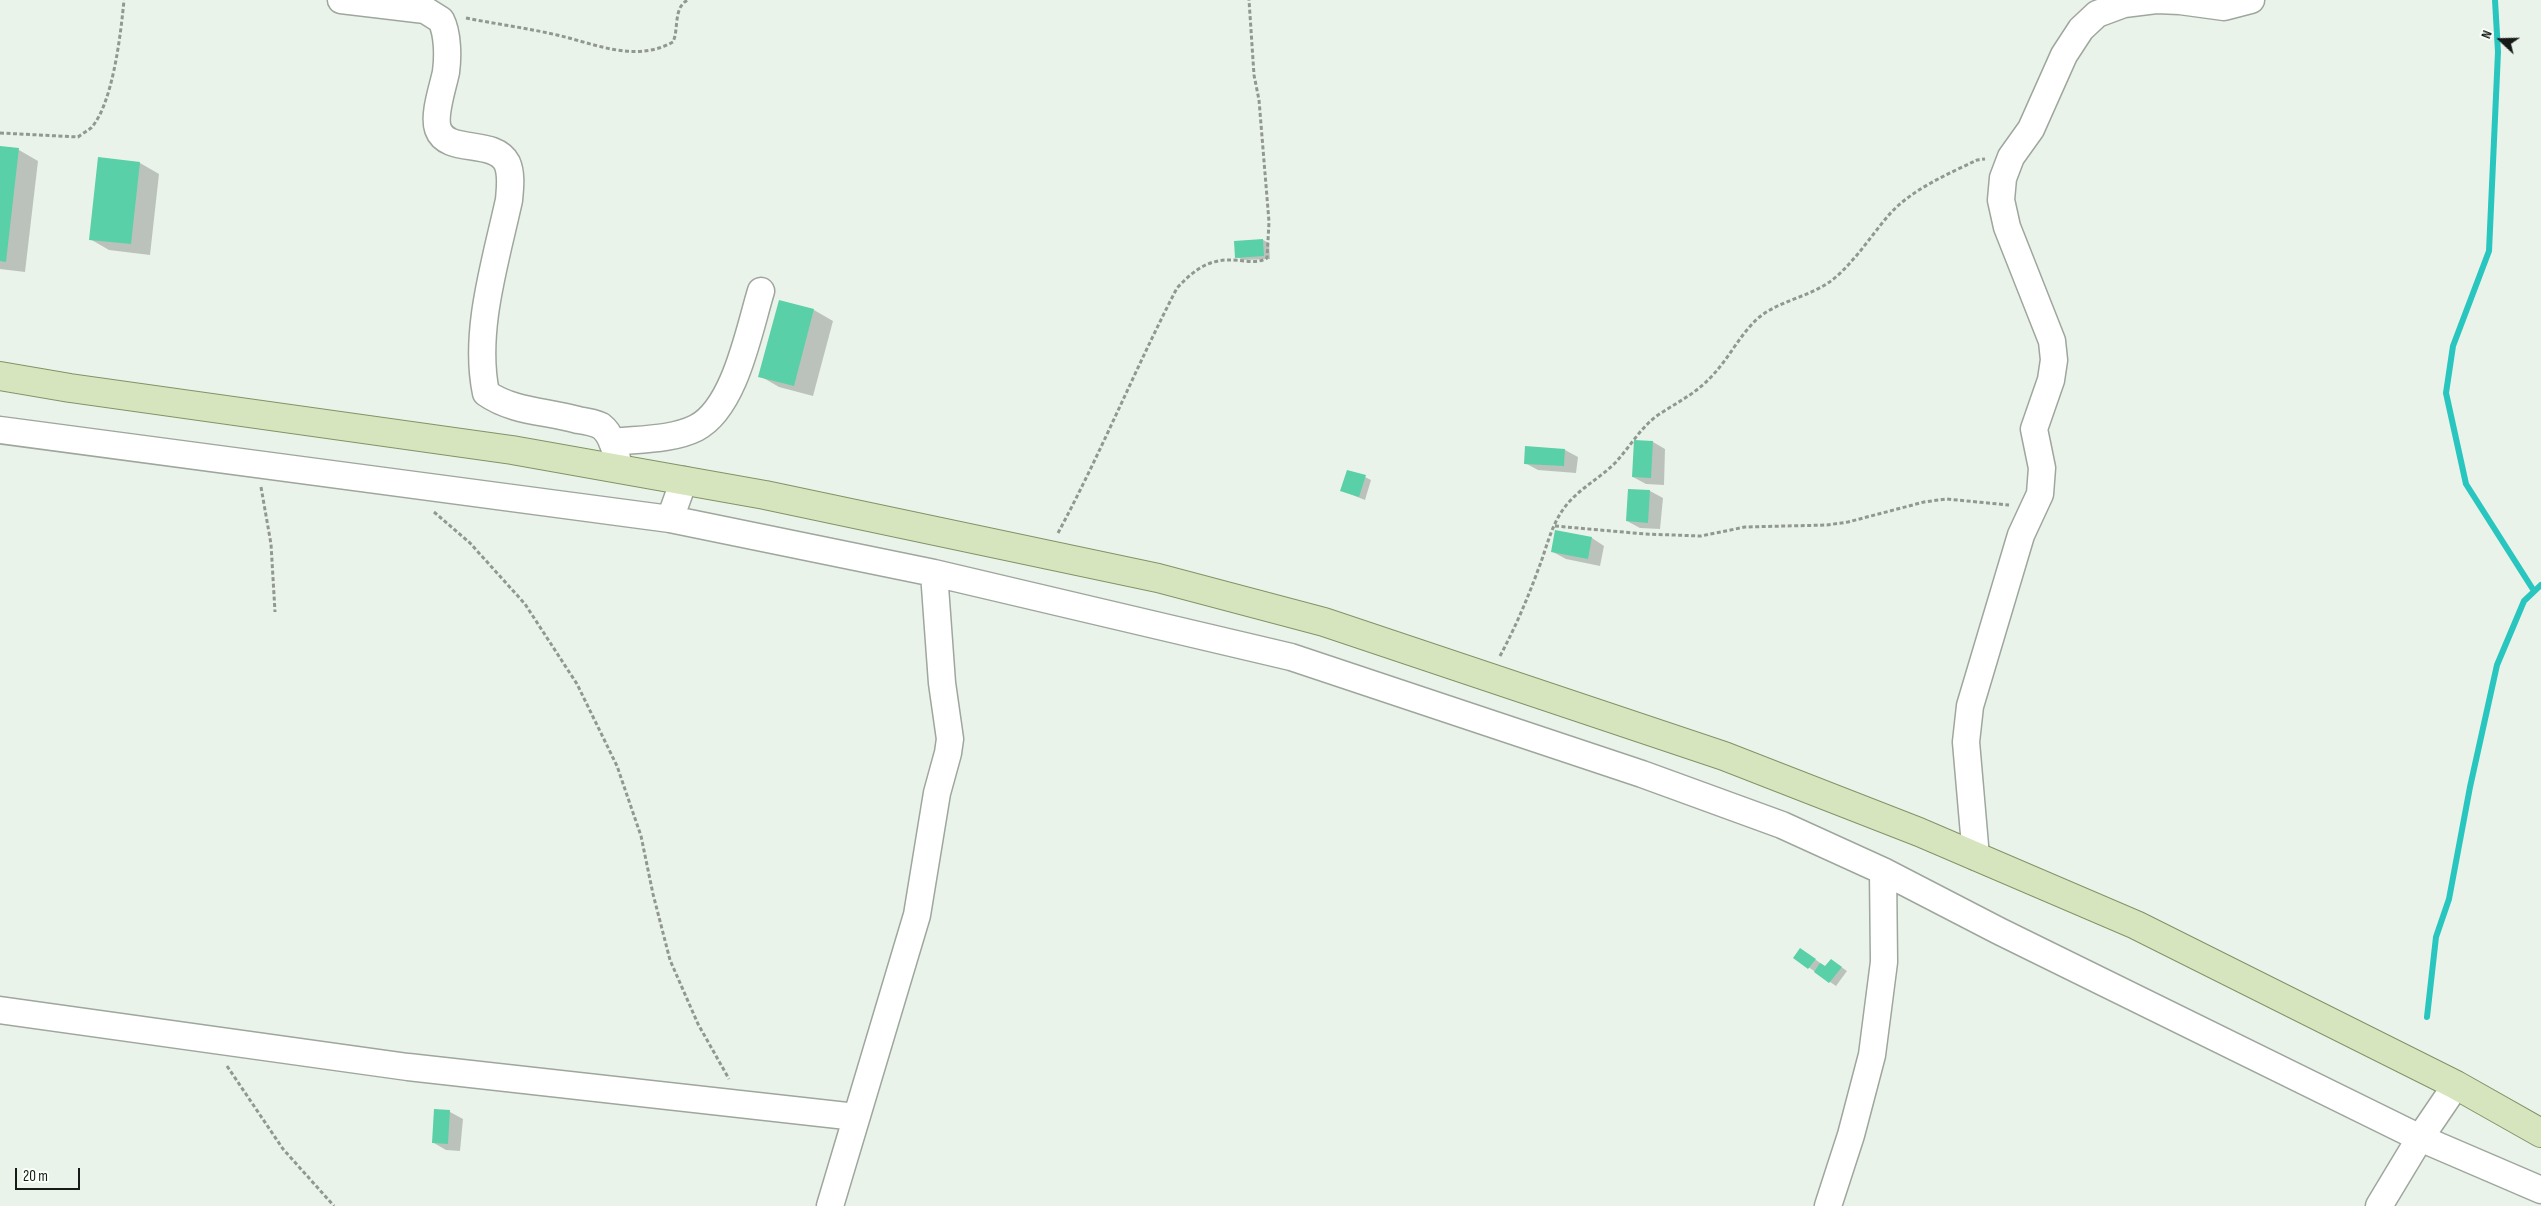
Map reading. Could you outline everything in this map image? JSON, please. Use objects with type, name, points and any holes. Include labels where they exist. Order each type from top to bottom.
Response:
[{"type":"main road","points":[[0,376],[70,388],[303,420],[619,468],[684,480],[1046,553],[1158,578],[1324,622],[1724,756],[1976,857],[2136,925],[2456,1086],[2541,1133]]},
{"type":"street","points":[[341,0],[425,10],[442,20],[446,34],[446,70],[438,107],[437,127],[442,137],[453,142],[500,155],[507,163],[510,177],[509,200],[481,344],[486,393],[496,400],[514,407],[563,416],[601,426],[612,442],[619,468]]},
{"type":"street","points":[[1976,857],[1966,742],[1970,706],[2021,535],[2036,506],[2042,483],[2042,468],[2034,429],[2051,380],[2054,360],[2052,341],[2007,227],[2001,200],[2003,178],[2011,157],[2031,129],[2064,55],[2081,29],[2097,14],[2124,4],[2156,0],[2224,7],[2252,0]]},
{"type":"street","points":[[612,442],[667,436],[696,428],[713,414],[735,380],[761,291]]},
{"type":"street","points":[[0,430],[670,519],[934,573],[1291,657],[1642,774],[1782,825],[1883,871],[2008,935],[2420,1138],[2541,1190]]},
{"type":"street","points":[[670,519],[684,480]]},
{"type":"street","points":[[830,1206],[917,915],[937,793],[949,746],[934,573]]},
{"type":"street","points":[[1828,1206],[1851,1135],[1872,1056],[1884,962],[1883,871]]},
{"type":"street","points":[[0,1010],[408,1067],[856,1117]]},
{"type":"street","points":[[2379,1206],[2420,1138],[2456,1086]]},
{"type":"path","points":[[0,133],[78,137],[91,127],[101,108],[112,75],[124,0]]},
{"type":"path","points":[[460,17],[558,35],[606,48],[647,52],[674,42],[679,9],[682,3],[688,0]]},
{"type":"path","points":[[1046,553],[1087,478],[1117,409],[1177,288],[1190,275],[1206,264],[1226,259],[1257,261],[1267,258],[1269,222],[1260,108],[1254,76],[1249,0]]},
{"type":"path","points":[[1488,676],[1518,624],[1542,560],[1548,537],[1576,494],[1616,462],[1637,435],[1657,416],[1683,400],[1712,377],[1758,319],[1773,308],[1805,296],[1836,277],[1868,242],[1889,214],[1913,195],[1977,160],[2011,157]]},
{"type":"path","points":[[255,465],[268,515],[276,612]]},
{"type":"path","points":[[1554,526],[1645,534],[1702,536],[1746,527],[1834,524],[1924,502],[1946,499],[2036,506]]},
{"type":"path","points":[[433,511],[470,543],[525,604],[577,684],[617,766],[641,836],[653,894],[670,960],[698,1024],[744,1104]]},
{"type":"path","points":[[209,1039],[283,1148],[334,1206]]},
{"type":"building","points":[[0,146],[19,148],[6,262],[0,261]]},
{"type":"building","points":[[98,157],[140,162],[131,244],[89,240]]},
{"type":"building","points":[[1263,239],[1264,256],[1235,258],[1234,241]]},
{"type":"building","points":[[779,300],[814,309],[794,386],[758,377]]},
{"type":"building","points":[[1634,440],[1653,441],[1651,478],[1632,477]]},
{"type":"building","points":[[1525,446],[1565,449],[1564,466],[1524,464]]},
{"type":"building","points":[[1347,470],[1366,475],[1359,497],[1340,491]]},
{"type":"building","points":[[1628,489],[1650,490],[1648,523],[1626,521]]},
{"type":"building","points":[[1555,530],[1592,537],[1588,559],[1551,552]]},
{"type":"building","points":[[1800,948],[1816,959],[1808,969],[1793,958]]},
{"type":"building","points":[[1831,959],[1842,967],[1829,983],[1814,972],[1820,963],[1825,966]]},
{"type":"building","points":[[434,1109],[450,1110],[448,1144],[432,1143]]},
{"type":"waterway","points":[[2495,0],[2498,52],[2489,251],[2453,346],[2446,393],[2466,484],[2534,591]]},
{"type":"waterway","points":[[2427,1017],[2436,937],[2449,899],[2470,787],[2497,665],[2524,601],[2541,585]]}]
